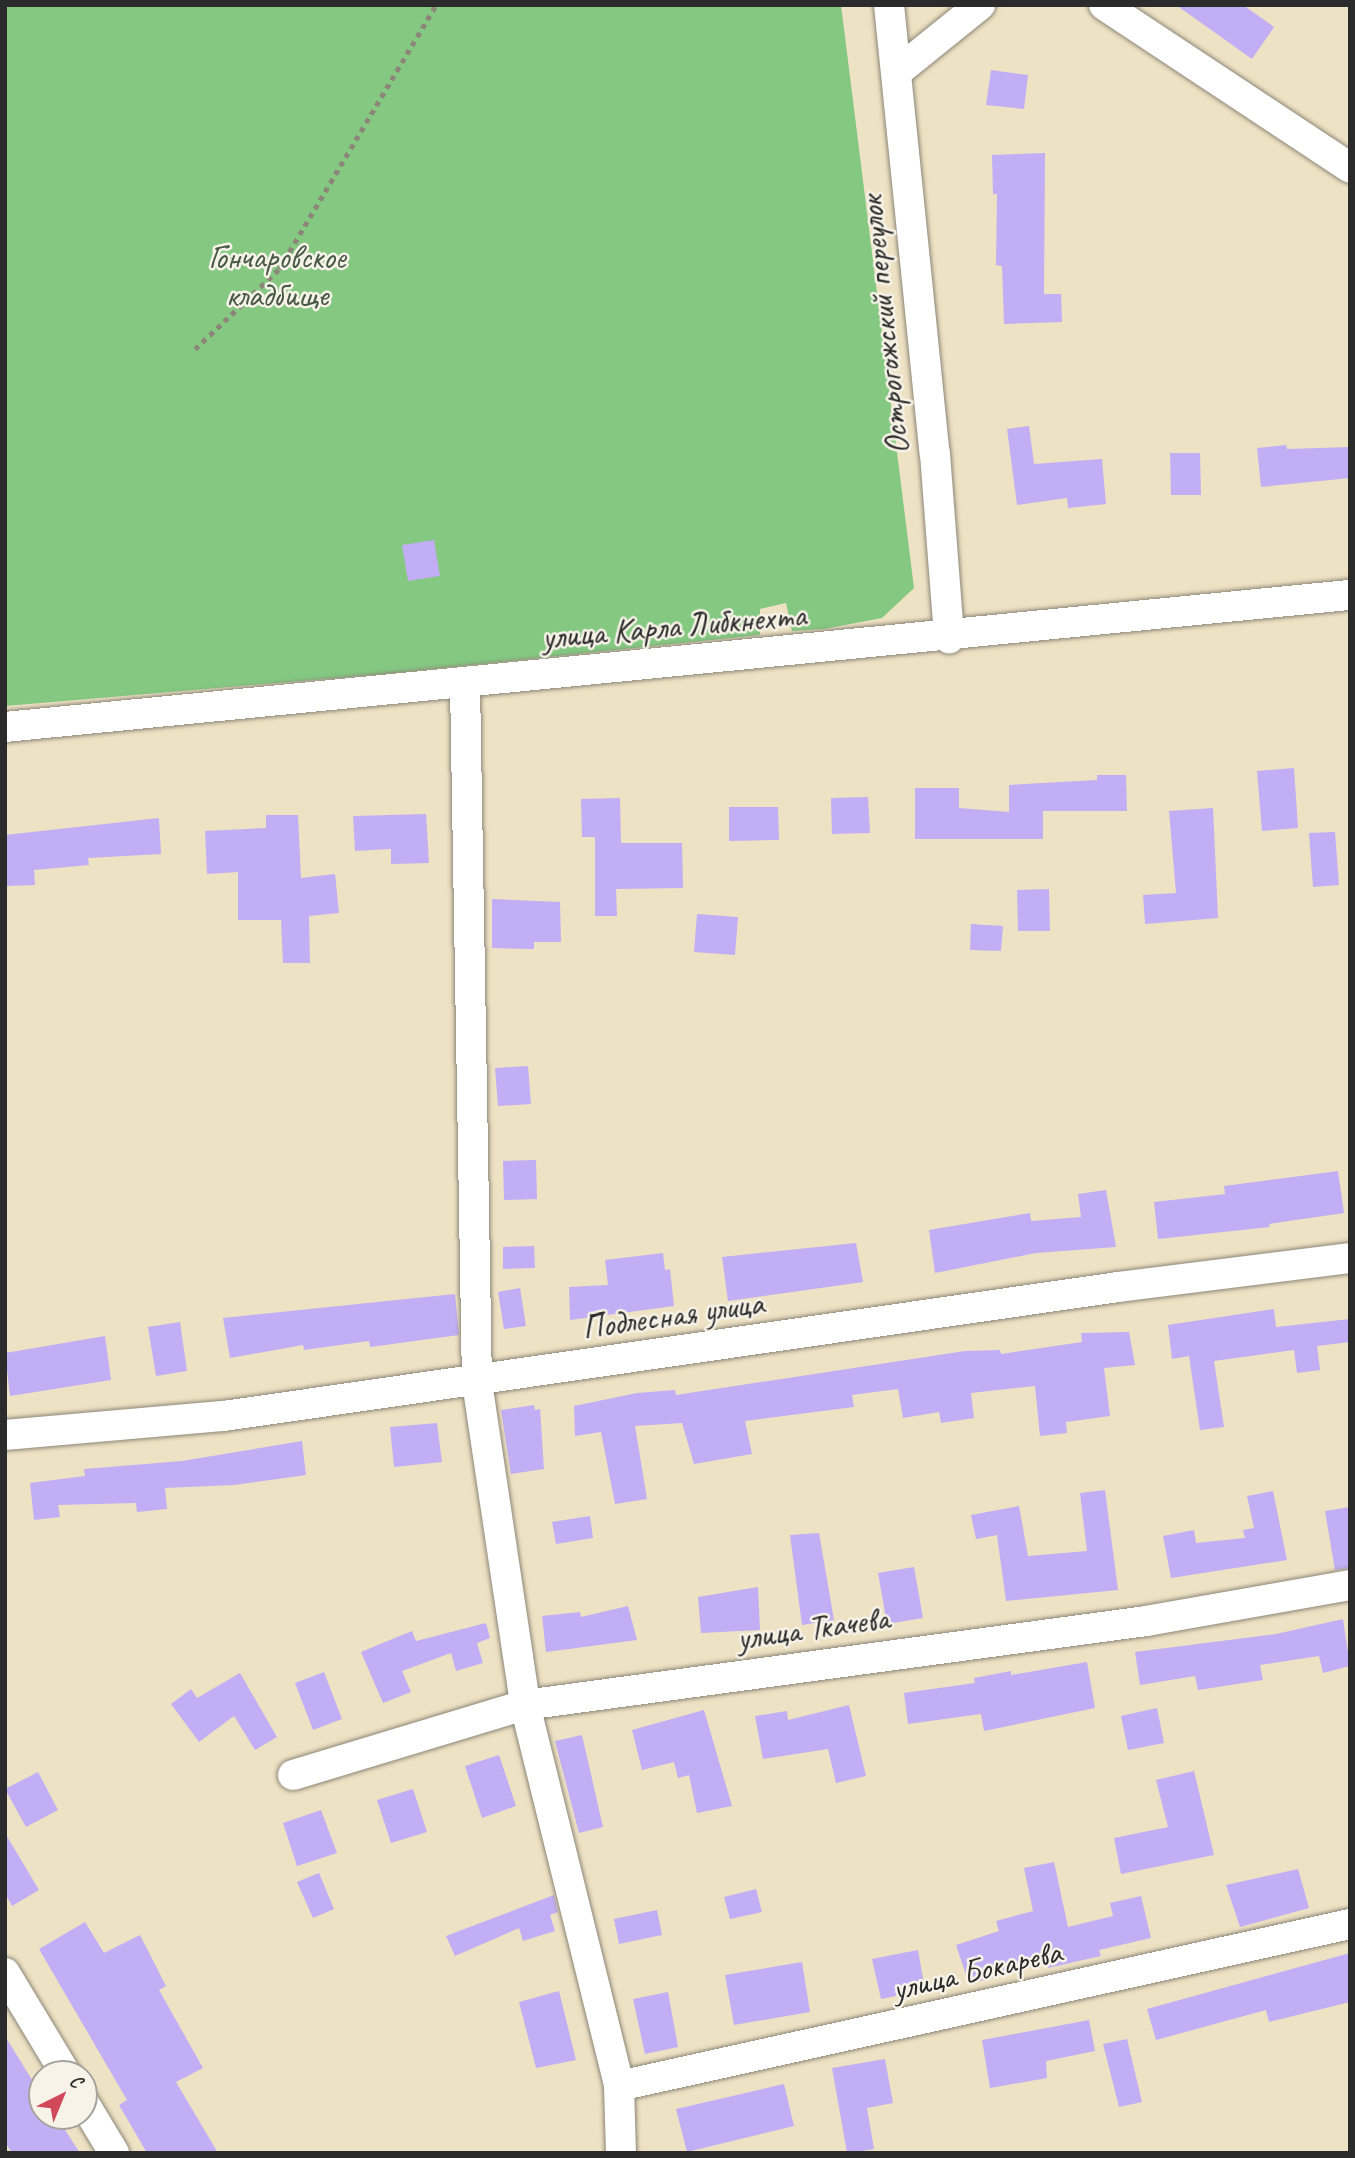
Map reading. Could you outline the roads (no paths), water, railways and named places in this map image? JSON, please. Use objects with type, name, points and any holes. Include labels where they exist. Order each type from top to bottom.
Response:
[{"type":"street","name":"Острогожский переулок","points":[[889,5],[949,638]]},
{"type":"street","points":[[897,72],[980,5]]},
{"type":"street","points":[[1104,5],[1350,168]]},
{"type":"street","name":"улица Карла Либкнехта","points":[[5,727],[949,638],[1350,595]]},
{"type":"street","points":[[465,683],[477,1382],[525,1704],[619,2086],[621,2153]]},
{"type":"street","name":"Подлесная улица","points":[[5,1435],[224,1416],[477,1382],[1118,1287],[1350,1258]]},
{"type":"street","name":"улица Ткачева","points":[[293,1775],[525,1704],[1146,1621],[1350,1585]]},
{"type":"street","name":"улица Бокарева","points":[[619,2086],[1350,1924]]},
{"type":"street","points":[[5,1973],[58,2060]]},
{"type":"street","points":[[98,2126],[114,2153]]},
{"type":"park label","name":"Гончаровское кладбище","points":[[277,277]]}]
